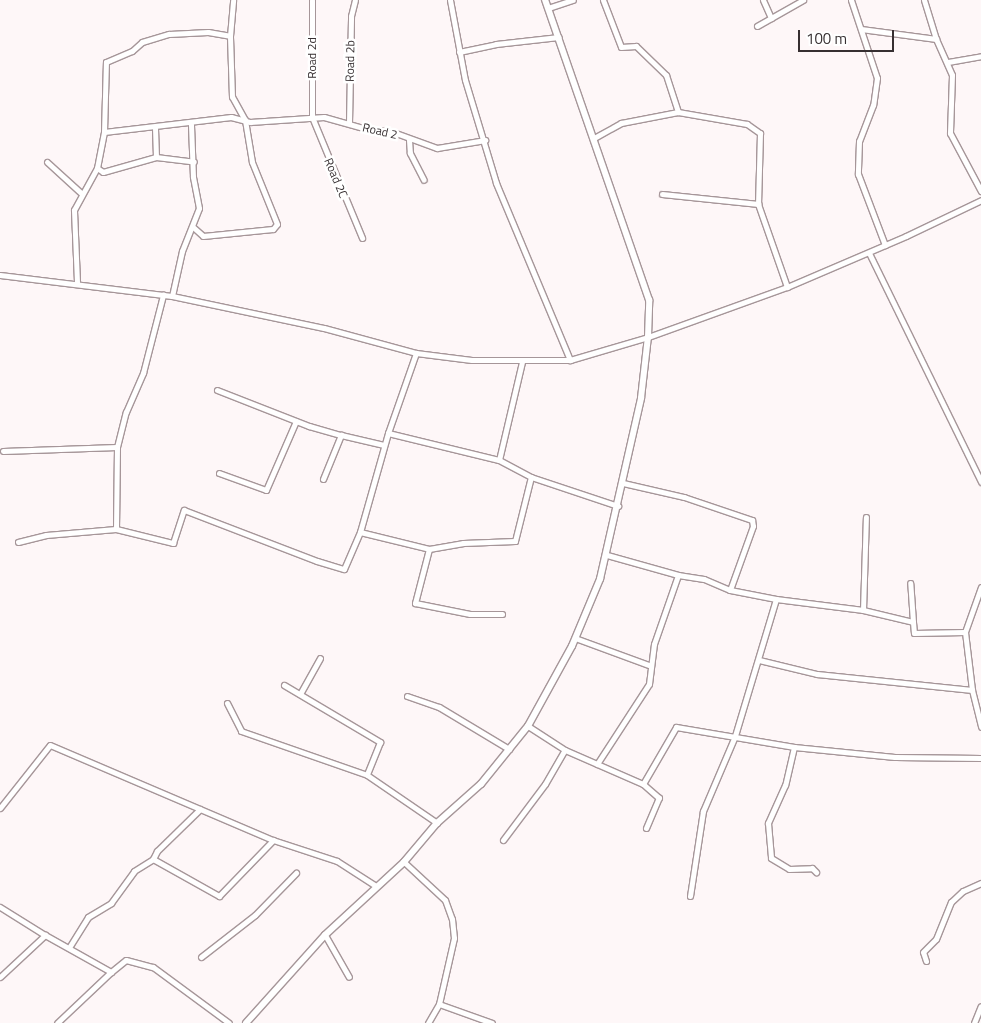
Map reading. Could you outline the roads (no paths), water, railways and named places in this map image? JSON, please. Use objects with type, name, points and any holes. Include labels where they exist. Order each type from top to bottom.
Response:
[{"type":"street","points":[[193,227],[203,236],[276,228],[277,219],[252,162],[245,120],[232,97],[230,36],[232,0]]},
{"type":"street","name":"Road 2d","points":[[312,0],[312,117]]},
{"type":"street","name":"Road 2b","points":[[349,123],[351,16],[355,0]]},
{"type":"street","points":[[450,0],[459,52],[506,212],[570,360]]},
{"type":"street","points":[[246,1023],[325,935],[404,862],[437,824],[480,784],[528,726],[575,638],[606,555],[619,506],[641,398],[648,337],[649,300],[545,0]]},
{"type":"street","points":[[548,8],[573,0]]},
{"type":"street","points":[[603,0],[621,47],[636,46],[666,75],[678,112]]},
{"type":"street","points":[[763,0],[771,18]]},
{"type":"street","points":[[757,26],[803,0]]},
{"type":"street","points":[[851,0],[877,78],[873,106],[859,141],[858,174],[885,245]]},
{"type":"street","points":[[924,0],[936,39],[948,62],[952,84],[948,124],[958,150],[981,191]]},
{"type":"street","points":[[861,29],[936,39]]},
{"type":"street","points":[[77,282],[74,210],[97,168],[104,132],[106,62],[113,56],[132,51],[142,42],[169,34],[208,32],[230,36]]},
{"type":"street","points":[[459,52],[496,44],[559,37]]},
{"type":"street","points":[[948,62],[981,56]]},
{"type":"street","points":[[594,138],[621,123],[678,112],[747,124],[760,133],[758,204],[787,286]]},
{"type":"street","name":"Road 2","points":[[104,132],[191,124],[231,117],[250,122],[312,117],[337,118],[363,128],[393,132],[409,140],[437,148],[485,140]]},
{"type":"street","name":"Road 2C","points":[[312,117],[362,238]]},
{"type":"street","points":[[172,296],[182,251],[193,227],[200,200],[194,182],[191,124]]},
{"type":"street","points":[[155,128],[156,157]]},
{"type":"street","points":[[409,140],[410,153],[424,180]]},
{"type":"street","points":[[97,168],[103,172],[156,157],[194,162]]},
{"type":"street","points":[[47,162],[82,194]]},
{"type":"street","points":[[662,194],[758,204]]},
{"type":"street","points":[[0,275],[77,282],[172,296],[324,328],[416,353],[522,362],[570,360],[648,337],[787,286],[869,253],[981,200]]},
{"type":"street","points":[[869,253],[981,482]]},
{"type":"street","points":[[116,529],[117,446],[126,412],[143,373],[163,295]]},
{"type":"street","points":[[18,542],[46,535],[116,529],[173,543],[184,510],[317,562],[344,569],[360,532],[384,445],[416,353]]},
{"type":"street","points":[[499,460],[513,410],[522,362]]},
{"type":"street","points":[[217,390],[296,421],[341,435],[384,445]]},
{"type":"street","points":[[219,473],[266,490],[296,421]]},
{"type":"street","points":[[388,433],[499,460],[531,477],[619,506]]},
{"type":"street","points":[[323,479],[341,435]]},
{"type":"street","points":[[3,452],[117,446]]},
{"type":"street","points":[[360,532],[429,549],[463,543],[515,541],[531,477]]},
{"type":"street","points":[[623,483],[684,497],[752,520],[753,526],[730,590]]},
{"type":"street","points":[[862,610],[866,517]]},
{"type":"street","points":[[429,549],[415,603],[470,614],[502,614]]},
{"type":"street","points":[[606,555],[678,575],[704,579],[730,590],[862,610],[914,622]]},
{"type":"street","points":[[597,764],[648,684],[654,644],[678,575]]},
{"type":"street","points":[[910,583],[914,633],[965,632]]},
{"type":"street","points":[[981,587],[965,632],[972,690],[978,699],[981,727]]},
{"type":"street","points":[[690,896],[703,811],[735,736],[776,598]]},
{"type":"street","points":[[575,638],[651,666]]},
{"type":"street","points":[[300,694],[320,658]]},
{"type":"street","points":[[759,660],[817,674],[972,690]]},
{"type":"street","points":[[284,685],[380,742],[367,775]]},
{"type":"street","points":[[407,696],[439,707],[509,750]]},
{"type":"street","points":[[227,703],[241,731],[367,775],[437,824]]},
{"type":"street","points":[[528,726],[565,750],[643,784],[659,798],[646,828]]},
{"type":"street","points":[[643,784],[676,727],[794,747],[895,757],[981,758]]},
{"type":"street","points":[[0,808],[50,745],[273,840],[337,861],[376,886]]},
{"type":"street","points":[[794,747],[785,785],[768,822],[771,858],[789,869],[812,868],[816,872]]},
{"type":"street","points":[[503,840],[545,784],[565,750]]},
{"type":"street","points":[[70,946],[88,917],[111,903],[134,871],[153,859],[157,850],[200,809]]},
{"type":"street","points":[[153,859],[219,896],[273,840]]},
{"type":"street","points":[[404,862],[444,900],[452,919],[454,938],[439,1004],[428,1023]]},
{"type":"street","points":[[201,957],[255,915],[296,873]]},
{"type":"street","points":[[926,961],[923,952],[936,939],[951,902],[963,891],[981,883]]},
{"type":"street","points":[[0,907],[45,934],[70,946],[111,972]]},
{"type":"street","points":[[0,977],[45,934]]},
{"type":"street","points":[[325,935],[349,977]]},
{"type":"street","points":[[57,1023],[126,960],[153,967],[229,1023]]},
{"type":"street","points":[[439,1004],[492,1023]]},
{"type":"street","points":[[974,1023],[981,1006]]}]
